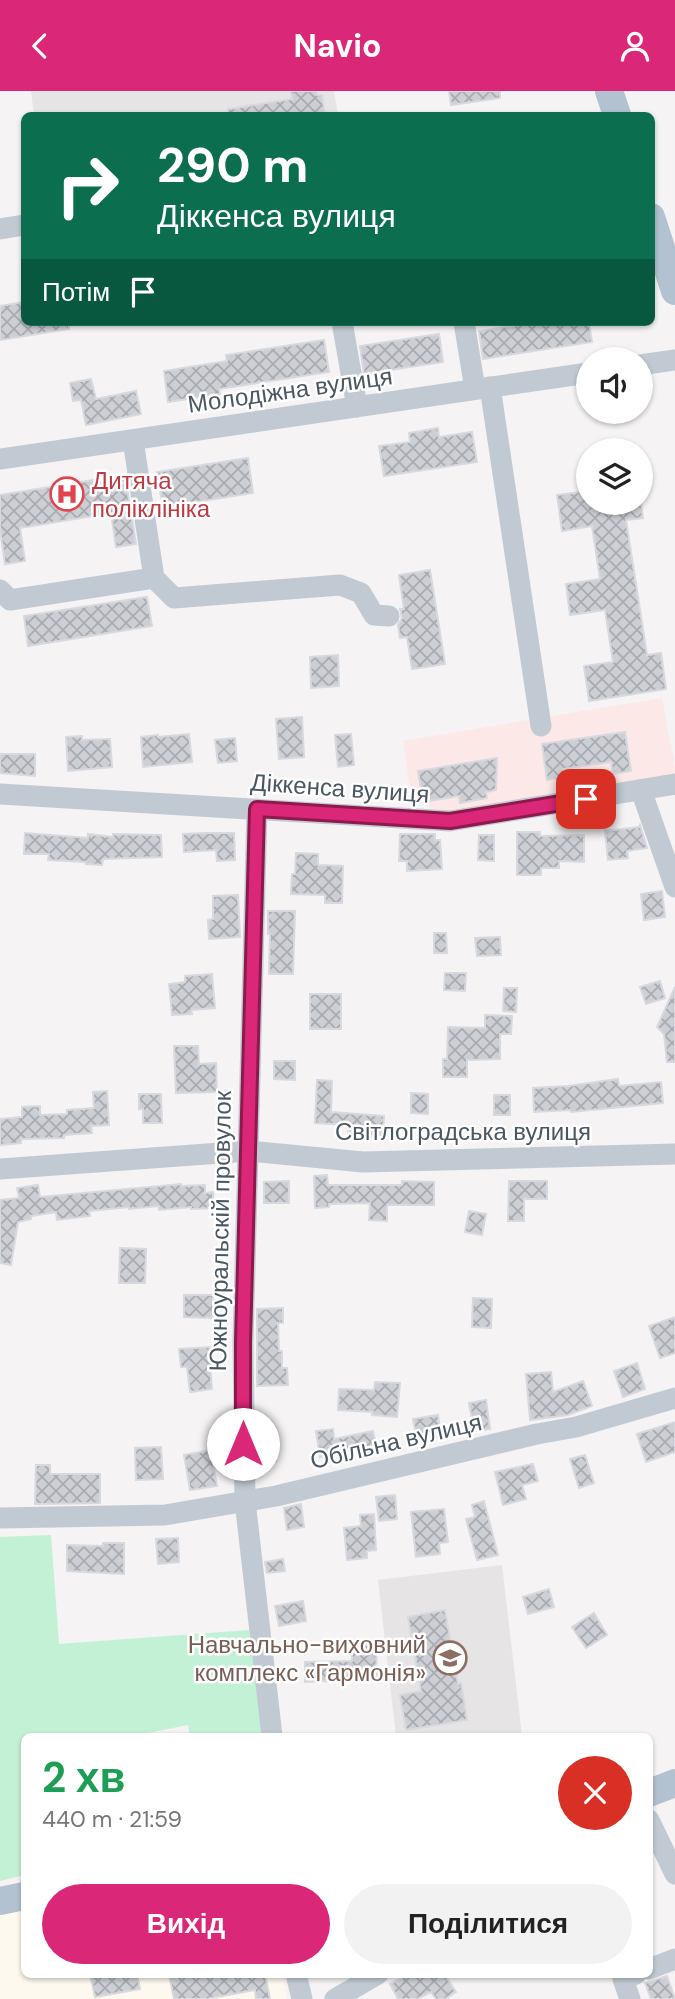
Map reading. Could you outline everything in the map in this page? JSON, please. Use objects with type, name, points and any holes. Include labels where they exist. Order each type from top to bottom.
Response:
[{"type":"main road","points":[[609,91],[616,112]]},
{"type":"main road","points":[[655,229],[675,291]]},
{"type":"main road","points":[[653,1791],[675,1783]]},
{"type":"main road","points":[[0,1901],[21,1897]]},
{"type":"street","points":[[0,229],[21,226]]},
{"type":"street","points":[[343,326],[357,407]]},
{"type":"street","points":[[465,326],[483,388],[541,726]]},
{"type":"street","points":[[653,363],[675,360]]},
{"type":"street","name":"Молодіжна вулиця","points":[[0,459],[576,375]]},
{"type":"street","points":[[133,440],[154,578],[174,598],[340,585],[361,593],[374,615],[389,616]]},
{"type":"street","points":[[0,590],[10,600],[154,578]]},
{"type":"street","name":"Діккенса вулиця","points":[[0,794],[450,821],[675,784]]},
{"type":"street","points":[[641,790],[675,887]]},
{"type":"street","name":"Южноуральскій провулок","points":[[257,809],[243,1342],[245,1501],[272,1733]]},
{"type":"street","name":"Світлоградська вулиця","points":[[0,1169],[247,1151],[363,1162],[675,1154]]},
{"type":"street","name":"Обільна вулиця","points":[[0,1518],[165,1515],[276,1496],[576,1427],[675,1398]]},
{"type":"street","points":[[653,1828],[675,1874]]},
{"type":"street","points":[[653,1967],[675,1959]]},
{"type":"street","points":[[297,1978],[302,1999]]},
{"type":"street","points":[[335,1999],[371,1978]]},
{"type":"street","points":[[626,1978],[623,1979],[629,1999]]},
{"type":"shaded area","points":[[31,91],[334,91],[338,112],[34,112]]},
{"type":"shaded area","points":[[662,698],[675,779],[451,814],[412,801],[403,741]]},
{"type":"shaded area","name":"Навчально-виховний комплекс «Гармонія»","points":[[502,1565],[522,1733],[396,1733],[378,1580]]},
{"type":"shaded area","points":[[21,1908],[21,1978],[283,1978],[287,1999],[0,1999],[0,1912]]},
{"type":"green space","points":[[51,1535],[59,1644],[249,1630],[262,1733],[189,1733],[188,1725],[148,1733],[21,1733],[21,1876],[0,1881],[0,1537]]},
{"type":"building","points":[[291,91],[316,91],[317,95],[322,95],[325,112],[228,112],[228,109],[292,99]]},
{"type":"building","points":[[449,91],[500,91],[500,98],[451,105]]},
{"type":"building","points":[[21,302],[21,326],[69,326],[69,329],[0,340],[0,306]]},
{"type":"building","points":[[512,326],[590,326],[592,342],[483,359],[479,331]]},
{"type":"building","points":[[439,334],[443,362],[364,374],[360,346]]},
{"type":"building","points":[[324,340],[329,372],[219,389],[220,394],[168,402],[164,371],[227,361],[226,355]]},
{"type":"building","points":[[91,379],[96,399],[136,391],[141,414],[86,425],[81,400],[73,401],[70,383]]},
{"type":"building","points":[[438,428],[439,437],[472,432],[477,462],[384,476],[379,446],[410,442],[409,433]]},
{"type":"building","points":[[248,458],[253,493],[163,507],[157,472]]},
{"type":"building","points":[[125,475],[136,544],[116,547],[111,513],[20,528],[25,561],[5,564],[0,530],[0,495]]},
{"type":"building","points":[[576,493],[576,515],[643,515],[643,518],[626,520],[647,655],[661,653],[666,689],[589,701],[584,666],[613,662],[605,610],[570,615],[566,584],[600,579],[592,526],[562,531],[557,495]]},
{"type":"building","points":[[430,570],[445,664],[412,669],[407,637],[400,638],[398,625],[402,618],[400,609],[404,609],[399,575]]},
{"type":"building","points":[[147,597],[152,626],[28,646],[24,616]]},
{"type":"building","points":[[338,655],[339,686],[311,688],[310,657]]},
{"type":"building","points":[[302,717],[304,757],[279,759],[276,719]]},
{"type":"building","points":[[625,732],[631,771],[613,774],[611,762],[563,769],[565,777],[547,780],[542,744]]},
{"type":"building","points":[[189,734],[192,762],[143,767],[141,737]]},
{"type":"building","points":[[351,734],[354,765],[338,767],[335,735]]},
{"type":"building","points":[[82,736],[82,740],[110,739],[112,767],[68,771],[66,737]]},
{"type":"building","points":[[235,738],[237,761],[218,763],[215,740]]},
{"type":"building","points":[[0,754],[35,754],[35,776],[0,773]]},
{"type":"building","points":[[497,758],[496,790],[486,792],[487,798],[460,803],[459,796],[423,802],[418,771]]},
{"type":"building","points":[[640,825],[647,848],[627,851],[628,858],[608,860],[605,831]]},
{"type":"building","points":[[517,832],[540,832],[540,836],[584,835],[584,862],[559,861],[559,868],[541,868],[541,875],[517,875]]},
{"type":"building","points":[[25,833],[88,838],[88,834],[113,837],[113,834],[161,835],[162,857],[103,859],[102,865],[48,860],[49,854],[24,854]]},
{"type":"building","points":[[234,833],[235,860],[217,861],[216,850],[184,852],[183,834]]},
{"type":"building","points":[[400,834],[435,834],[435,840],[440,840],[442,869],[407,871],[407,861],[399,861]]},
{"type":"building","points":[[479,835],[494,835],[494,861],[478,860]]},
{"type":"building","points":[[296,853],[318,854],[318,865],[343,866],[342,903],[325,903],[325,895],[291,894]]},
{"type":"building","points":[[662,891],[665,917],[644,920],[641,894]]},
{"type":"building","points":[[238,895],[240,937],[209,939],[208,920],[213,919],[213,896]]},
{"type":"building","points":[[268,911],[295,911],[293,974],[269,974]]},
{"type":"building","points":[[434,933],[446,933],[447,953],[434,953]]},
{"type":"building","points":[[500,937],[501,955],[477,956],[475,938]]},
{"type":"building","points":[[445,973],[466,973],[465,991],[444,990]]},
{"type":"building","points":[[212,974],[215,1008],[191,1010],[192,1014],[172,1015],[169,984],[185,982],[185,976]]},
{"type":"building","points":[[660,981],[665,998],[646,1004],[640,987]]},
{"type":"building","points":[[675,987],[675,1062],[667,1062],[664,1034],[657,1027]]},
{"type":"building","points":[[504,988],[517,988],[516,1012],[503,1011]]},
{"type":"building","points":[[310,994],[341,994],[341,1029],[310,1029]]},
{"type":"building","points":[[485,1015],[512,1016],[511,1034],[500,1034],[500,1059],[467,1060],[467,1077],[443,1077],[443,1059],[447,1059],[448,1027],[485,1028]]},
{"type":"building","points":[[174,1046],[198,1046],[199,1064],[216,1063],[217,1092],[176,1093]]},
{"type":"building","points":[[274,1061],[295,1061],[295,1080],[274,1079]]},
{"type":"building","points":[[618,1079],[619,1086],[661,1082],[663,1103],[571,1112],[534,1112],[533,1088]]},
{"type":"building","points":[[317,1080],[332,1081],[331,1112],[384,1116],[383,1137],[348,1134],[349,1125],[315,1123]]},
{"type":"building","points":[[107,1091],[109,1125],[91,1126],[92,1133],[64,1135],[64,1138],[21,1139],[21,1143],[0,1145],[0,1119],[22,1117],[22,1107],[40,1106],[40,1115],[67,1114],[67,1110],[94,1108],[93,1092]]},
{"type":"building","points":[[411,1093],[428,1094],[428,1114],[411,1113]]},
{"type":"building","points":[[139,1094],[161,1094],[162,1123],[143,1123]]},
{"type":"building","points":[[494,1095],[510,1095],[510,1115],[494,1115]]},
{"type":"building","points":[[327,1175],[328,1185],[434,1182],[434,1205],[387,1205],[387,1221],[369,1220],[370,1203],[329,1204],[329,1207],[315,1208],[314,1176]]},
{"type":"building","points":[[289,1181],[289,1203],[264,1203],[264,1182]]},
{"type":"building","points":[[509,1181],[547,1181],[547,1199],[524,1199],[524,1221],[508,1221]]},
{"type":"building","points":[[181,1184],[205,1185],[205,1193],[213,1192],[214,1208],[159,1210],[159,1206],[129,1207],[89,1211],[90,1216],[57,1220],[56,1212],[31,1216],[31,1219],[18,1222],[11,1265],[0,1263],[0,1200],[19,1198],[17,1188],[38,1185],[40,1197]]},
{"type":"building","points":[[469,1211],[486,1214],[482,1235],[465,1232]]},
{"type":"building","points":[[120,1248],[146,1249],[145,1283],[119,1283]]},
{"type":"building","points":[[184,1295],[213,1295],[213,1318],[184,1317]]},
{"type":"building","points":[[473,1298],[492,1299],[491,1328],[472,1327]]},
{"type":"building","points":[[283,1308],[283,1323],[278,1323],[279,1351],[282,1351],[282,1368],[287,1368],[288,1385],[257,1386],[257,1309]]},
{"type":"building","points":[[675,1317],[675,1353],[660,1358],[649,1326]]},
{"type":"building","points":[[212,1347],[212,1389],[190,1392],[187,1367],[181,1367],[179,1349]]},
{"type":"building","points":[[637,1363],[645,1389],[623,1397],[614,1371]]},
{"type":"building","points":[[551,1372],[553,1392],[583,1381],[592,1406],[568,1415],[530,1420],[526,1374]]},
{"type":"building","points":[[375,1382],[400,1383],[397,1417],[372,1415],[373,1412],[338,1410],[339,1389],[374,1390]]},
{"type":"building","points":[[486,1400],[490,1429],[474,1431],[469,1403]]},
{"type":"building","points":[[438,1415],[441,1437],[417,1441],[413,1419]]},
{"type":"building","points":[[675,1422],[675,1452],[646,1462],[637,1434]]},
{"type":"building","points":[[333,1429],[334,1439],[373,1431],[376,1445],[320,1457],[316,1431]]},
{"type":"building","points":[[272,1434],[276,1461],[258,1464],[257,1436]]},
{"type":"building","points":[[161,1447],[163,1479],[136,1480],[135,1448]]},
{"type":"building","points":[[211,1450],[217,1486],[190,1490],[184,1455]]},
{"type":"building","points":[[585,1455],[594,1483],[579,1488],[570,1459]]},
{"type":"building","points":[[533,1464],[538,1481],[522,1485],[526,1499],[503,1505],[495,1472]]},
{"type":"building","points":[[36,1465],[50,1465],[50,1474],[100,1474],[100,1503],[35,1504]]},
{"type":"building","points":[[395,1495],[397,1519],[379,1521],[376,1497]]},
{"type":"building","points":[[484,1501],[498,1555],[477,1560],[466,1519],[475,1517],[472,1505]]},
{"type":"building","points":[[301,1504],[304,1527],[287,1530],[284,1508]]},
{"type":"building","points":[[444,1509],[448,1542],[439,1543],[440,1554],[416,1557],[411,1512]]},
{"type":"building","points":[[374,1514],[376,1550],[367,1551],[367,1558],[347,1560],[344,1528],[361,1526],[360,1515]]},
{"type":"building","points":[[178,1538],[179,1562],[158,1564],[156,1539]]},
{"type":"building","points":[[103,1543],[124,1543],[124,1574],[67,1571],[67,1545],[103,1546]]},
{"type":"building","points":[[283,1559],[285,1571],[267,1573],[265,1562]]},
{"type":"building","points":[[549,1589],[554,1607],[528,1614],[523,1597]]},
{"type":"building","points":[[303,1601],[306,1621],[279,1626],[275,1606]]},
{"type":"building","points":[[445,1610],[467,1720],[406,1730],[400,1695],[421,1691],[408,1617]]},
{"type":"building","points":[[594,1613],[607,1635],[586,1648],[572,1627]]},
{"type":"building","points":[[376,1644],[377,1679],[305,1682],[305,1662],[352,1661],[352,1645]]},
{"type":"building","points":[[667,1976],[675,1999],[651,1999],[645,1983]]},
{"type":"building","points":[[91,1978],[138,1978],[140,1989],[95,1997]]},
{"type":"building","points":[[170,1978],[266,1978],[270,1999],[256,1999],[255,1990],[206,1999],[174,1999]]},
{"type":"building","points":[[401,1978],[447,1978],[456,1992],[445,1999],[436,1999],[431,1992],[417,1999],[398,1999],[390,1984]]},
{"type":"place","name":"Дитяча поліклініка","points":[[67,494]]},
{"type":"place","name":"Навчально-виховний комплекс «Гармонія»","points":[[450,1658]]},
{"type":"route","points":[[243,1444],[243,1342],[257,809],[450,821],[586,799]]}]
